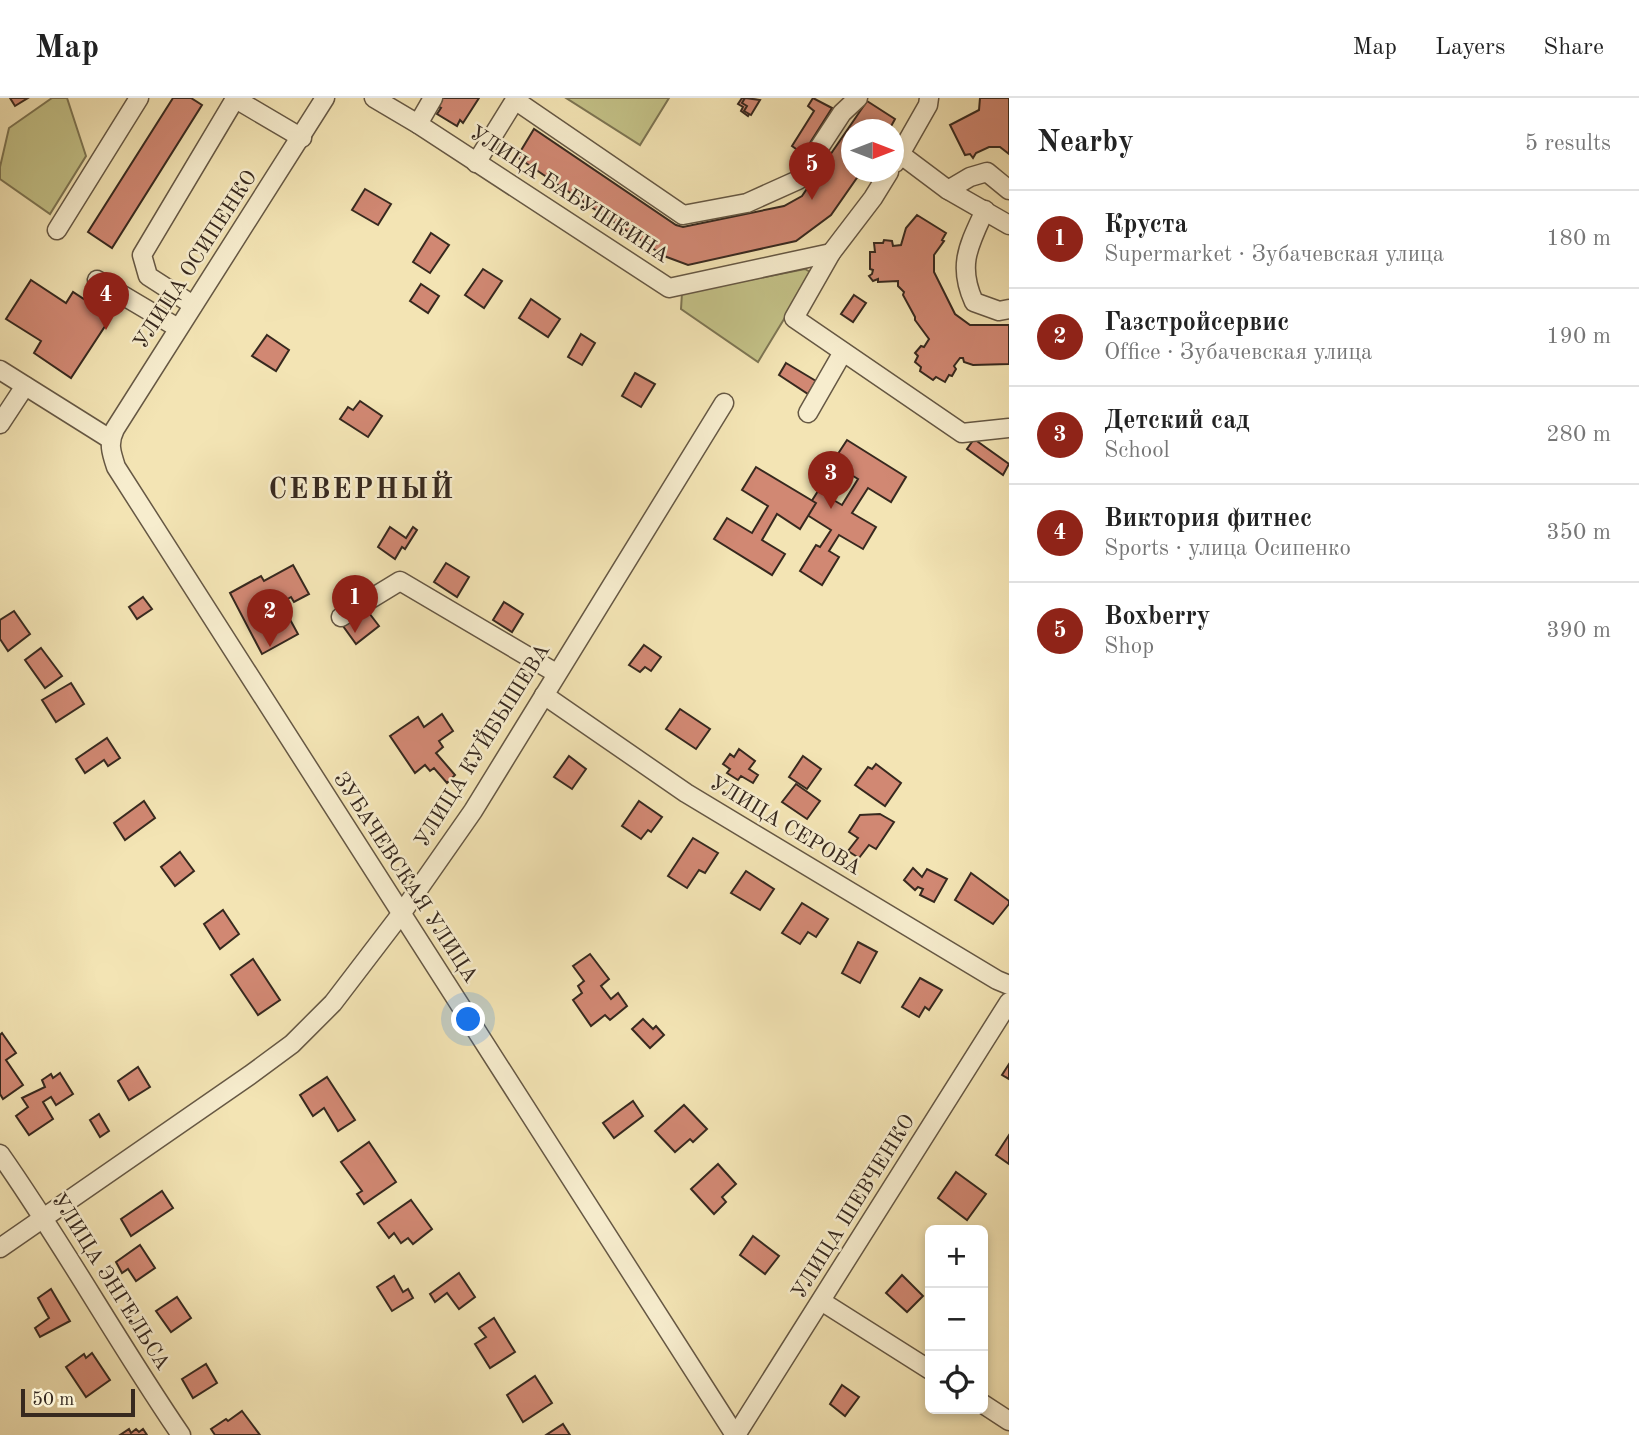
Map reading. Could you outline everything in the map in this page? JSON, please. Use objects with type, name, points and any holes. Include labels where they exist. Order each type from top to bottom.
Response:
[{"type":"street","points":[[57,230],[139,98]]},
{"type":"street","points":[[193,305],[148,276],[142,255],[235,98],[302,138]]},
{"type":"street","name":"УЛИЦА ОСИПЕНКО","points":[[110,444],[178,328],[302,138],[325,98]]},
{"type":"street","name":"УЛИЦА БАБУШКИНА","points":[[374,98],[669,288],[831,253]]},
{"type":"street","points":[[418,124],[433,98]]},
{"type":"street","points":[[477,163],[515,99],[683,215],[747,203],[798,180],[842,113],[858,98]]},
{"type":"street","points":[[904,147],[928,105],[929,98]]},
{"type":"street","points":[[904,163],[1009,225]]},
{"type":"street","points":[[948,190],[970,177],[987,172],[1009,190]]},
{"type":"street","points":[[883,182],[831,253],[794,318],[962,433],[1009,428]]},
{"type":"street","points":[[985,210],[964,263],[966,285],[974,302],[999,311],[1009,309]]},
{"type":"street","points":[[97,279],[178,328]]},
{"type":"street","points":[[808,413],[843,352]]},
{"type":"street","points":[[0,370],[110,444]]},
{"type":"street","points":[[0,424],[25,386]]},
{"type":"street","name":"УЛИЦА КУЙБЫШЕВА","points":[[0,1248],[292,1044],[332,1003],[401,914],[473,811],[724,403]]},
{"type":"street","name":"ЗУБАЧЕВСКАЯ УЛИЦА","points":[[110,444],[116,467],[736,1435]]},
{"type":"street","points":[[341,617],[400,581],[556,673]]},
{"type":"street","name":"УЛИЦА СЕРОВА","points":[[544,695],[686,793],[1009,985]]},
{"type":"street","name":"УЛИЦА ШЕВЧЕНКО","points":[[736,1435],[1009,1002]]},
{"type":"street","name":"УЛИЦА ЭНГЕЛЬСА","points":[[0,1154],[44,1216],[131,1361],[180,1435]]},
{"type":"street","points":[[821,1301],[925,1367]]},
{"type":"street","points":[[988,1407],[1009,1421]]},
{"type":"shaded area","points":[[52,98],[67,98],[86,156],[50,214],[0,179],[0,167],[9,128]]},
{"type":"shaded area","points":[[566,98],[669,98],[640,145]]},
{"type":"shaded area","points":[[805,269],[812,273],[758,362],[681,309],[682,293]]},
{"type":"building","points":[[10,98],[28,98],[15,106]]},
{"type":"building","points":[[173,98],[191,98],[202,105],[112,248],[88,232]]},
{"type":"building","points":[[442,98],[479,98],[463,123],[460,120],[457,126],[437,114],[441,108],[437,106]]},
{"type":"building","points":[[742,98],[758,100],[748,116],[741,111],[743,107],[738,104]]},
{"type":"building","points":[[745,98],[760,100],[751,115],[744,111],[747,106],[742,103]]},
{"type":"building","points":[[813,98],[832,108],[803,154],[792,146],[814,111],[808,106]]},
{"type":"building","points":[[980,98],[1009,98],[1009,154],[1000,147],[989,147],[976,153],[973,158],[970,154],[965,155],[950,125],[979,110]]},
{"type":"building","points":[[867,101],[895,119],[855,119]]},
{"type":"building","points":[[534,129],[676,225],[683,227],[784,206],[802,196],[841,139],[841,182],[854,182],[831,215],[796,241],[688,265],[664,256],[517,157]]},
{"type":"building","points":[[365,189],[391,204],[378,225],[352,210]]},
{"type":"building","points":[[917,215],[946,233],[934,255],[934,272],[955,314],[970,325],[1009,325],[1009,364],[973,365],[960,358],[954,366],[956,369],[952,376],[949,375],[945,382],[936,377],[933,380],[920,371],[921,367],[915,362],[918,356],[915,353],[921,346],[924,347],[929,339],[915,320],[904,292],[898,286],[898,281],[878,282],[878,279],[873,281],[869,276],[873,270],[870,269],[870,252],[875,252],[874,243],[883,243],[884,240],[892,241],[893,246],[901,245],[906,228]]},
{"type":"building","points":[[431,233],[449,245],[430,273],[413,262]]},
{"type":"building","points":[[483,269],[502,281],[484,308],[465,295]]},
{"type":"building","points":[[31,280],[66,303],[73,292],[111,317],[71,378],[34,353],[41,341],[6,319]]},
{"type":"building","points":[[421,284],[439,296],[428,313],[410,301]]},
{"type":"building","points":[[854,295],[866,303],[853,322],[841,314]]},
{"type":"building","points":[[531,299],[560,319],[548,337],[519,318]]},
{"type":"building","points":[[581,334],[595,343],[582,365],[568,357]]},
{"type":"building","points":[[267,335],[289,350],[276,371],[252,356]]},
{"type":"building","points":[[786,363],[816,381],[808,394],[779,375]]},
{"type":"building","points":[[635,373],[655,384],[641,407],[622,396]]},
{"type":"building","points":[[360,401],[382,416],[368,437],[340,419],[348,407],[353,410]]},
{"type":"building","points":[[974,439],[1009,464],[1003,475],[967,449]]},
{"type":"building","points":[[847,440],[906,477],[891,502],[868,488],[852,513],[876,527],[863,549],[839,535],[829,551],[839,557],[822,585],[800,571],[816,545],[820,547],[831,530],[804,513],[818,491],[842,505],[858,479],[832,463]]},
{"type":"building","points":[[756,467],[816,503],[800,529],[777,514],[762,540],[785,554],[772,575],[714,539],[727,518],[752,533],[768,506],[742,490]]},
{"type":"building","points":[[390,527],[406,538],[413,527],[417,530],[395,559],[378,547]]},
{"type":"building","points":[[446,563],[469,577],[457,597],[434,582]]},
{"type":"building","points":[[293,565],[309,594],[294,602],[291,597],[281,603],[298,634],[262,654],[230,593],[261,576],[264,581]]},
{"type":"building","points":[[143,597],[152,609],[137,619],[129,607]]},
{"type":"building","points":[[504,602],[523,614],[512,632],[493,620]]},
{"type":"building","points":[[366,609],[379,626],[356,644],[343,626]]},
{"type":"building","points":[[14,611],[30,634],[8,651],[0,639],[0,620]]},
{"type":"building","points":[[644,645],[661,657],[651,671],[645,667],[640,672],[629,665]]},
{"type":"building","points":[[41,648],[62,676],[45,688],[25,660]]},
{"type":"building","points":[[71,683],[84,704],[56,722],[42,700]]},
{"type":"building","points":[[680,709],[710,729],[696,749],[666,729]]},
{"type":"building","points":[[442,714],[453,731],[439,741],[443,747],[436,753],[455,775],[447,783],[434,768],[430,771],[425,765],[415,773],[390,736],[418,717],[424,727]]},
{"type":"building","points":[[107,738],[120,758],[108,766],[104,760],[85,773],[76,759]]},
{"type":"building","points":[[739,749],[755,761],[749,769],[758,775],[753,783],[741,776],[738,780],[727,773],[730,769],[723,764],[730,754],[734,757]]},
{"type":"building","points":[[569,756],[586,769],[572,789],[554,777]]},
{"type":"building","points":[[803,756],[821,769],[807,789],[789,777]]},
{"type":"building","points":[[876,764],[901,783],[885,806],[855,785],[868,767],[872,769]]},
{"type":"building","points":[[796,784],[820,801],[807,819],[782,802]]},
{"type":"building","points":[[144,801],[155,818],[125,840],[114,823]]},
{"type":"building","points":[[639,801],[662,817],[651,832],[648,830],[641,839],[622,826]]},
{"type":"building","points":[[880,814],[894,822],[876,849],[869,845],[859,858],[848,851],[858,838],[849,832],[860,815]]},
{"type":"building","points":[[693,838],[718,853],[705,873],[699,870],[687,888],[668,876]]},
{"type":"building","points":[[180,852],[194,871],[175,886],[161,867]]},
{"type":"building","points":[[913,868],[922,877],[927,869],[947,879],[934,902],[920,895],[923,889],[918,887],[915,890],[904,880]]},
{"type":"building","points":[[746,871],[774,889],[760,910],[731,893]]},
{"type":"building","points":[[971,873],[1009,901],[993,924],[955,900]]},
{"type":"building","points":[[802,903],[828,919],[816,937],[808,932],[800,944],[782,933]]},
{"type":"building","points":[[223,910],[239,934],[220,949],[204,924]]},
{"type":"building","points":[[858,942],[877,952],[860,983],[842,973]]},
{"type":"building","points":[[590,954],[609,979],[601,986],[611,999],[618,993],[627,1006],[610,1020],[605,1015],[591,1026],[573,1000],[582,993],[578,986],[584,981],[573,966]]},
{"type":"building","points":[[253,959],[280,1000],[258,1015],[231,975]]},
{"type":"building","points":[[920,978],[942,990],[929,1010],[925,1007],[919,1017],[902,1007]]},
{"type":"building","points":[[643,1019],[653,1029],[656,1026],[664,1035],[650,1048],[632,1029]]},
{"type":"building","points":[[2,1033],[16,1053],[6,1060],[23,1085],[3,1099],[0,1094]]},
{"type":"building","points":[[1009,1064],[1009,1079],[1002,1075]]},
{"type":"building","points":[[138,1067],[150,1087],[129,1100],[118,1081]]},
{"type":"building","points":[[60,1073],[73,1094],[56,1105],[51,1097],[43,1102],[53,1119],[29,1135],[16,1116],[28,1107],[22,1098],[45,1087],[42,1080],[51,1074],[53,1078]]},
{"type":"building","points":[[327,1077],[355,1120],[338,1131],[324,1108],[313,1116],[300,1095]]},
{"type":"building","points":[[633,1101],[643,1116],[614,1138],[603,1123]]},
{"type":"building","points":[[684,1105],[707,1129],[693,1142],[690,1139],[675,1152],[655,1131]]},
{"type":"building","points":[[99,1114],[109,1131],[100,1137],[90,1120]]},
{"type":"building","points":[[1009,1135],[1009,1164],[996,1155]]},
{"type":"building","points":[[369,1142],[396,1182],[364,1204],[357,1194],[362,1191],[341,1162]]},
{"type":"building","points":[[718,1164],[736,1184],[722,1197],[726,1202],[714,1214],[691,1189]]},
{"type":"building","points":[[956,1172],[986,1194],[967,1220],[938,1198]]},
{"type":"building","points":[[162,1191],[173,1208],[131,1236],[121,1219]]},
{"type":"building","points":[[411,1200],[432,1229],[413,1244],[408,1238],[401,1243],[394,1233],[389,1238],[378,1223]]},
{"type":"building","points":[[753,1236],[779,1256],[765,1274],[740,1255]]},
{"type":"building","points":[[140,1245],[155,1268],[136,1281],[128,1269],[122,1273],[116,1262]]},
{"type":"building","points":[[459,1273],[475,1297],[459,1309],[447,1293],[435,1302],[430,1294]]},
{"type":"building","points":[[902,1275],[923,1296],[907,1312],[886,1293]]},
{"type":"building","points":[[394,1276],[403,1292],[408,1289],[413,1298],[392,1311],[377,1287]]},
{"type":"building","points":[[51,1289],[70,1321],[40,1337],[35,1328],[49,1318],[38,1298]]},
{"type":"building","points":[[177,1297],[191,1318],[171,1332],[156,1311]]},
{"type":"building","points":[[494,1318],[515,1352],[490,1368],[475,1344],[486,1337],[479,1328]]},
{"type":"building","points":[[92,1353],[110,1380],[86,1397],[66,1367],[84,1354],[86,1358]]},
{"type":"building","points":[[206,1364],[217,1383],[193,1398],[182,1379]]},
{"type":"building","points":[[535,1376],[552,1403],[523,1422],[507,1395]]},
{"type":"building","points":[[842,1385],[859,1397],[845,1416],[830,1404]]},
{"type":"building","points":[[242,1411],[260,1435],[215,1435],[211,1429]]},
{"type":"building","points":[[563,1424],[570,1435],[546,1435]]},
{"type":"building","points":[[129,1429],[131,1433],[136,1429],[139,1432],[143,1429],[147,1435],[120,1435]]},
{"type":"place","name":"Boxberry","points":[[812,200]]},
{"type":"place","name":"Виктория фитнес","points":[[106,330]]},
{"type":"place","name":"Детский сад","points":[[831,509]]},
{"type":"place","name":"Круста","points":[[355,633]]},
{"type":"place","name":"Газстройсервис","points":[[270,647]]},
{"type":"district","name":"СЕВЕРНЫЙ","points":[[362,491]]}]
